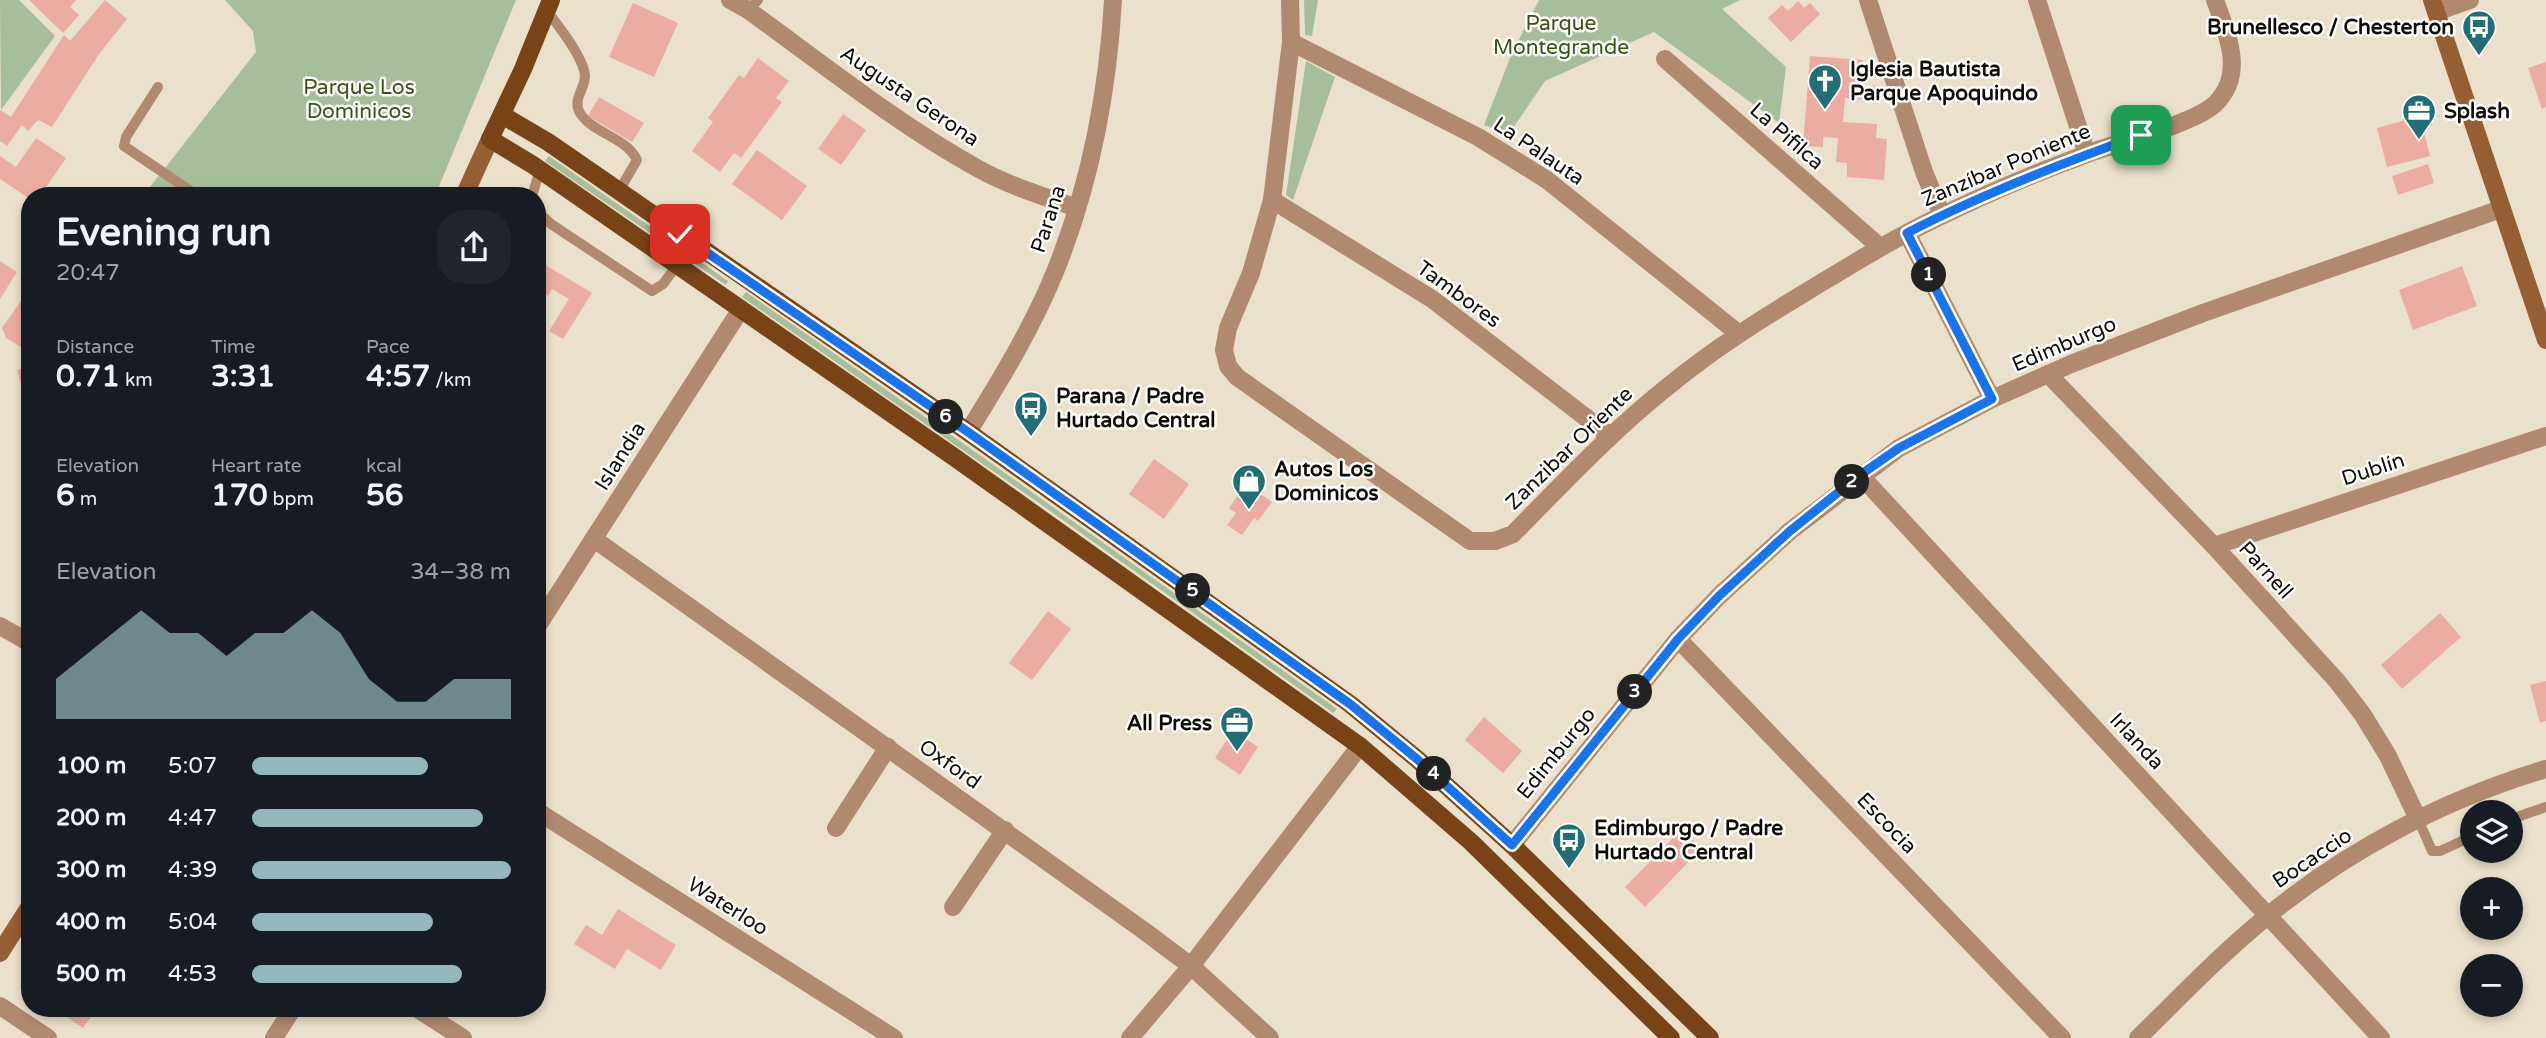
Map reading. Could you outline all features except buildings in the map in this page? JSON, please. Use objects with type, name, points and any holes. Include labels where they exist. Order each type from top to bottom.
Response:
[{"type":"main road","points":[[468,187],[549,4]]},
{"type":"main road","points":[[2434,6],[2546,338]]},
{"type":"main road","points":[[502,115],[548,142],[968,432],[1350,704],[1417,759],[1512,845],[1710,1038]]},
{"type":"main road","points":[[490,139],[540,170],[741,309],[1360,746],[1471,842],[1671,1038]]},
{"type":"main road","points":[[0,953],[21,920]]},
{"type":"street","name":"Augusta Gerona","points":[[730,0],[753,5],[919,134],[1013,186],[1077,208]]},
{"type":"street","name":"Parana","points":[[968,432],[1035,315],[1057,266],[1077,208],[1100,112],[1113,0]]},
{"type":"street","name":"Zanzibar Oriente","points":[[1290,0],[1291,42],[1272,200],[1251,273],[1228,328],[1224,350],[1228,366],[1237,377],[1470,541],[1495,541],[1513,534],[1610,436],[1671,383],[1738,333],[1907,233]]},
{"type":"street","points":[[1868,0],[1924,172],[1942,215]]},
{"type":"street","points":[[2037,0],[2087,154]]},
{"type":"street","name":"Zanzíbar Poniente","points":[[1907,233],[1942,215],[2087,154],[2204,112],[2220,99],[2230,80],[2233,56],[2215,0]]},
{"type":"street","points":[[2434,6],[2470,0]]},
{"type":"street","name":"La Palauta","points":[[1291,42],[1478,137],[1547,180],[1738,333]]},
{"type":"street","name":"La Pifilca","points":[[1665,59],[1880,247]]},
{"type":"street","name":"Tambores","points":[[1272,200],[1432,299],[1610,436]]},
{"type":"street","name":"Edimburgo","points":[[1512,845],[1678,639],[1719,596],[1790,531],[1860,475],[1899,448],[1992,399],[2049,374],[2203,313],[2501,209]]},
{"type":"street","points":[[1907,233],[1992,399]]},
{"type":"street","name":"Islandia","points":[[546,613],[741,309]]},
{"type":"street","name":"Parnell","points":[[2049,374],[2337,681],[2363,715],[2388,756],[2418,820]]},
{"type":"street","name":"Dublín","points":[[2214,547],[2546,436]]},
{"type":"street","name":"Irlanda","points":[[1860,475],[2381,1038]]},
{"type":"street","name":"Oxford","points":[[594,539],[1005,830],[1191,966],[1270,1038]]},
{"type":"street","points":[[0,626],[21,638]]},
{"type":"street","name":"Escocia","points":[[1678,639],[2062,1038]]},
{"type":"street","points":[[1130,1038],[1191,966],[1360,746]]},
{"type":"street","points":[[835,828],[888,747]]},
{"type":"street","name":"Bocaccio","points":[[2137,1038],[2267,916],[2345,861],[2458,801],[2546,769]]},
{"type":"street","name":"Waterloo","points":[[546,817],[894,1038]]},
{"type":"street","points":[[953,907],[1005,830]]},
{"type":"street","points":[[0,1006],[48,1038]]},
{"type":"street","points":[[274,1038],[287,1017]]},
{"type":"street","points":[[430,1017],[463,1038]]},
{"type":"lane","points":[[549,4],[585,75],[577,103],[580,114],[633,150],[638,160],[619,191]]},
{"type":"lane","points":[[158,87],[126,137],[124,146],[185,187]]},
{"type":"lane","points":[[535,187],[540,170]]},
{"type":"lane","points":[[546,219],[652,291],[663,285],[677,265]]},
{"type":"lane","points":[[2523,815],[2546,807]]},
{"type":"lane","points":[[2418,820],[2432,850],[2440,851],[2460,842]]},
{"type":"green space","points":[[0,0],[19,0],[55,36],[1,110]]},
{"type":"green space","name":"Parque Los Dominicos","points":[[225,0],[516,0],[439,187],[150,187],[256,52],[253,31]]},
{"type":"green space","points":[[1304,0],[1318,0],[1312,36],[1305,35]]},
{"type":"green space","name":"Parque Montegrande","points":[[1539,0],[1740,0],[1722,9],[1786,67],[1779,123],[1654,32],[1545,81],[1509,134],[1484,125],[1512,53]]},
{"type":"green space","points":[[1306,61],[1335,77],[1293,200],[1286,195]]},
{"type":"green space","points":[[549,156],[728,281],[726,285],[545,161]]},
{"type":"green space","points":[[746,292],[1337,709],[1333,713],[1039,503],[742,297]]},
{"type":"place","name":"Brunellesco / Chesterton","points":[[2479,57]]},
{"type":"place","name":"Iglesia Bautista Parque Apoquindo","points":[[1825,111]]},
{"type":"place","name":"Splash","points":[[2419,141]]},
{"type":"place","name":"Parana / Padre Hurtado Central","points":[[1031,438]]},
{"type":"place","name":"Autos Los Dominicos","points":[[1249,511]]},
{"type":"place","name":"All Press","points":[[1237,753]]},
{"type":"place","name":"Edimburgo / Padre Hurtado Central","points":[[1569,870]]},
{"type":"route","points":[[680,234],[968,432],[1350,704],[1417,759],[1512,845],[1678,639],[1719,596],[1790,531],[1860,475],[1899,448],[1992,399],[1907,233],[1942,215],[2087,154],[2141,135]]}]
